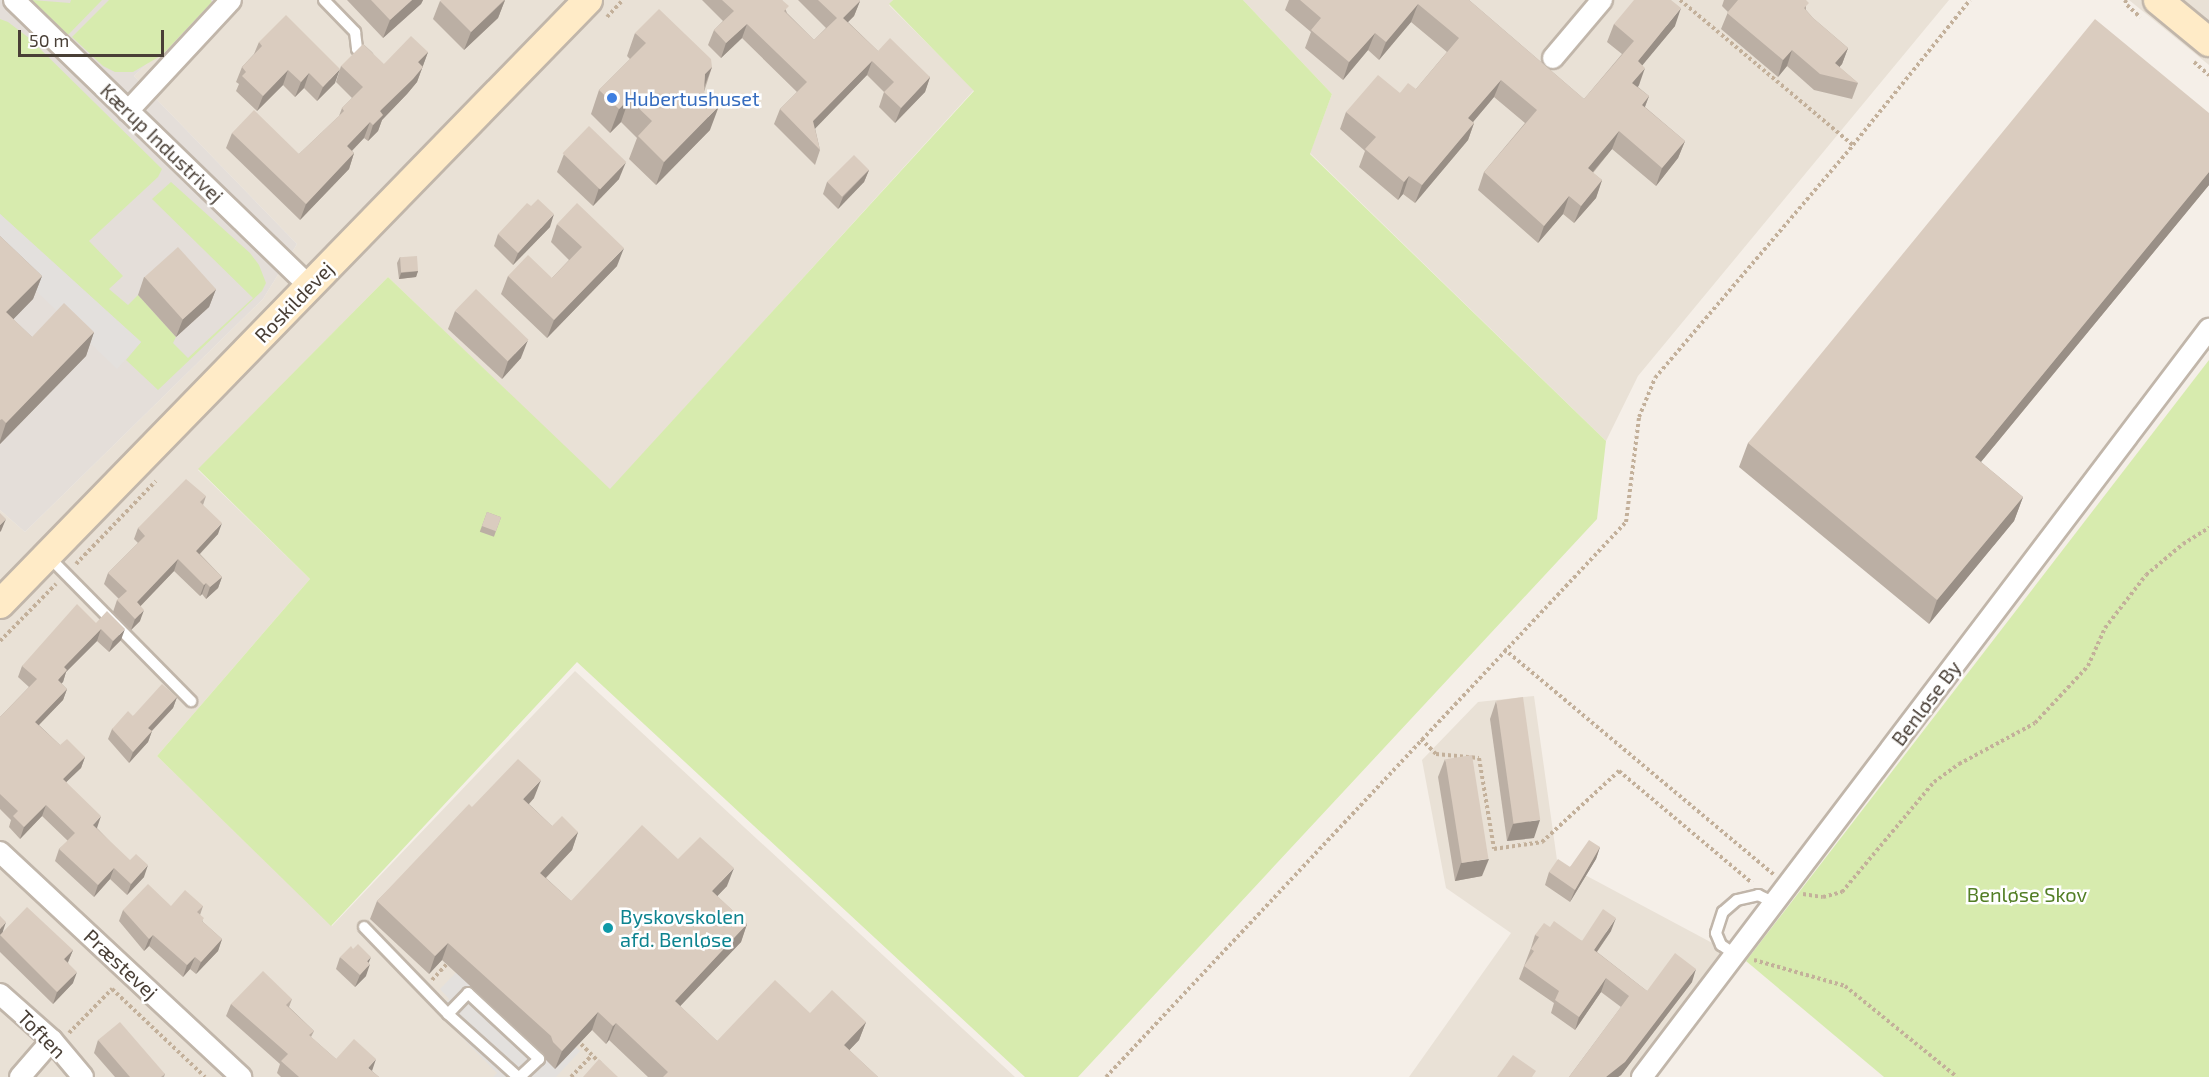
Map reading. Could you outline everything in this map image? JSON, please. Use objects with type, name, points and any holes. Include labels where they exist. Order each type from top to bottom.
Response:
[{"type":"street","name":"Kærup Industrivej","points":[[14,0],[309,286]]},
{"type":"street","points":[[128,111],[231,0]]},
{"type":"street","name":"Roskildevej","points":[[0,604],[588,0]]},
{"type":"street","points":[[1553,58],[1602,0]]},
{"type":"street","points":[[2158,0],[2209,42]]},
{"type":"street","name":"Benløse By","points":[[1642,1077],[1736,955],[1766,899],[1787,886],[2209,329]]},
{"type":"street","name":"Præstevej","points":[[0,852],[241,1077]]},
{"type":"street","name":"Toften","points":[[0,993],[52,1040],[83,1077]]},
{"type":"street","points":[[20,1077],[52,1040]]},
{"type":"lane","points":[[324,0],[355,32],[357,49],[377,68]]},
{"type":"lane","points":[[47,556],[191,701]]},
{"type":"lane","points":[[1736,955],[1721,945],[1716,933],[1723,912],[1737,900],[1766,899]]},
{"type":"lane","points":[[364,927],[448,1014],[519,1077],[538,1059],[468,993],[448,1014]]},
{"type":"path","points":[[1680,0],[1853,145]]},
{"type":"path","points":[[1106,1077],[1504,649],[1626,522],[1639,417],[1655,378],[1853,145],[1970,0]]},
{"type":"path","points":[[1504,649],[1787,886],[1805,896],[1823,897],[1842,892],[1934,782],[1959,764],[2035,723],[2088,666],[2105,628],[2146,575],[2184,544],[2209,528]]},
{"type":"path","points":[[1420,739],[1436,754],[1479,758],[1494,849],[1542,842],[1618,771],[1753,884],[1766,899]]},
{"type":"path","points":[[423,989],[456,955]]},
{"type":"path","points":[[1736,955],[1830,979],[1845,986],[1958,1077]]},
{"type":"path","points":[[52,1040],[67,1035],[130,972]]},
{"type":"path","points":[[112,989],[205,1077]]},
{"type":"path","points":[[575,1038],[607,1070]]},
{"type":"path","points":[[572,1077],[592,1055]]},
{"type":"shaded area","points":[[0,0],[214,0],[134,76],[297,244],[263,299],[25,532],[0,510]]},
{"type":"shaded area","points":[[214,0],[893,0],[889,5],[974,90],[610,490],[388,277],[198,470],[310,579],[157,756],[332,926],[575,671],[1015,1077],[0,1077],[0,510],[25,532],[263,299],[297,244],[134,76]]},
{"type":"shaded area","points":[[1243,0],[1949,0],[1638,376],[1606,441],[1310,153],[1332,94]]},
{"type":"shaded area","points":[[2129,0],[2209,0],[2209,65]]},
{"type":"shaded area","points":[[0,214],[141,342],[117,369],[0,256]]},
{"type":"shaded area","points":[[1534,696],[1557,860],[1746,961],[1654,1077],[1409,1077],[1511,933],[1446,888],[1422,760],[1478,702]]},
{"type":"shaded area","points":[[477,951],[580,1051],[556,1077],[493,1077],[497,1073],[436,1011],[449,999],[440,989]]},
{"type":"green space","points":[[32,0],[70,3],[71,0],[102,0],[68,35]]},
{"type":"green space","points":[[109,0],[211,0],[212,2],[162,55],[133,72],[115,72],[103,66],[72,37]]},
{"type":"green space","points":[[893,0],[1243,0],[1332,94],[1310,154],[1606,441],[1597,519],[1078,1077],[1025,1077],[577,662],[331,926],[157,756],[310,579],[198,469],[388,277],[610,489],[974,91],[889,4]]},
{"type":"green space","points":[[0,19],[8,22],[29,38],[162,169],[158,177],[89,241],[123,276],[109,289],[128,305],[138,295],[176,337],[173,343],[188,358],[253,298],[152,199],[171,182],[250,253],[259,265],[266,283],[262,291],[158,390],[126,360],[141,342],[0,214]]},
{"type":"green space","name":"Benløse Skov","points":[[2209,360],[2209,1077],[1884,1077],[1746,961]]},
{"type":"building","points":[[371,0],[412,0],[390,20]]},
{"type":"building","points":[[441,0],[504,0],[471,32]]},
{"type":"building","points":[[722,0],[782,0],[789,6],[784,11],[814,40],[837,18],[818,0],[859,0],[843,18],[878,51],[890,38],[930,77],[901,108],[884,92],[894,82],[872,61],[813,121],[820,150],[780,109],[807,82],[747,24],[726,43],[714,30],[734,11]]},
{"type":"building","points":[[1300,0],[1469,0],[1584,99],[1634,41],[1614,24],[1634,0],[1671,0],[1681,8],[1638,61],[1645,68],[1632,83],[1649,96],[1642,105],[1685,141],[1662,168],[1619,131],[1588,168],[1602,180],[1581,206],[1569,196],[1544,226],[1484,172],[1537,110],[1501,80],[1468,118],[1474,123],[1422,185],[1409,176],[1404,182],[1365,149],[1376,137],[1346,112],[1378,75],[1400,93],[1408,83],[1416,89],[1459,38],[1418,4],[1386,42],[1375,33],[1349,62],[1311,30],[1321,18]]},
{"type":"building","points":[[1738,0],[1806,0],[1809,3],[1804,8],[1848,48],[1835,63],[1858,83],[1820,74],[1792,50],[1783,60],[1727,13]]},
{"type":"building","points":[[659,9],[711,59],[712,67],[705,74],[704,92],[719,106],[664,162],[638,136],[652,121],[629,99],[619,109],[599,90],[646,43],[635,33]]},
{"type":"building","points":[[286,15],[340,69],[323,87],[309,73],[301,82],[288,70],[263,96],[242,76],[246,72],[242,67],[262,46],[259,42]]},
{"type":"building","points":[[2095,19],[2209,113],[2209,172],[1975,457],[2023,497],[1937,600],[1748,443]]},
{"type":"building","points":[[411,36],[428,52],[418,62],[423,67],[380,111],[383,115],[373,125],[370,122],[347,146],[354,153],[306,204],[232,133],[254,110],[299,154],[344,111],[342,108],[363,87],[341,66],[363,44],[384,64]]},
{"type":"building","points":[[589,126],[626,162],[600,189],[563,153]]},
{"type":"building","points":[[854,155],[869,170],[842,197],[827,182]]},
{"type":"building","points":[[538,199],[554,214],[518,253],[498,234],[527,203],[531,206]]},
{"type":"building","points":[[577,203],[624,248],[554,320],[508,276],[528,255],[552,278],[582,247],[557,224]]},
{"type":"building","points":[[0,236],[42,276],[6,312],[32,337],[64,303],[94,332],[6,423],[0,420]]},
{"type":"building","points":[[178,247],[216,289],[183,319],[145,277]]},
{"type":"building","points":[[417,256],[418,271],[401,272],[400,257]]},
{"type":"building","points":[[476,289],[529,340],[508,361],[455,311]]},
{"type":"building","points":[[186,479],[206,496],[200,502],[222,523],[196,551],[222,577],[210,587],[206,583],[204,585],[178,559],[137,602],[144,610],[135,619],[117,600],[127,591],[108,573],[145,536],[138,528]]},
{"type":"building","points":[[487,512],[501,517],[496,531],[482,526]]},
{"type":"building","points":[[0,513],[6,519],[0,525]]},
{"type":"building","points":[[77,604],[96,623],[107,611],[125,629],[113,641],[101,629],[64,667],[67,670],[58,680],[67,689],[35,722],[60,745],[67,739],[85,757],[63,779],[101,816],[93,825],[130,860],[136,854],[148,865],[131,884],[114,868],[98,885],[59,849],[75,833],[46,805],[24,827],[13,816],[18,811],[0,794],[0,717],[37,679],[22,666]]},
{"type":"building","points":[[162,684],[177,697],[148,728],[152,731],[133,752],[112,729],[128,711],[133,716]]},
{"type":"building","points":[[1523,697],[1540,820],[1514,824],[1496,701]]},
{"type":"building","points":[[1472,755],[1488,859],[1462,863],[1445,759]]},
{"type":"building","name":"Byskovskolen afd. Benløse","points":[[518,759],[541,780],[523,799],[552,826],[562,816],[578,832],[540,873],[571,901],[642,825],[678,859],[700,837],[734,868],[712,891],[747,924],[675,1001],[717,1041],[775,980],[810,1013],[832,990],[866,1022],[844,1045],[878,1077],[663,1077],[668,1072],[616,1023],[613,1026],[598,1012],[562,1051],[553,1042],[551,1036],[448,943],[435,956],[377,901],[469,804],[472,807]]},
{"type":"building","points":[[1589,840],[1600,847],[1575,890],[1549,872],[1558,859],[1570,867]]},
{"type":"building","points":[[148,884],[171,906],[185,890],[203,906],[197,912],[204,918],[202,921],[222,939],[201,962],[195,957],[187,965],[153,935],[149,939],[123,910]]},
{"type":"building","points":[[27,907],[73,950],[64,959],[77,972],[57,992],[0,935]]},
{"type":"building","points":[[1603,909],[1616,918],[1594,950],[1647,991],[1675,953],[1696,969],[1625,1062],[1606,1077],[1569,1077],[1629,996],[1606,978],[1579,1017],[1555,1000],[1559,991],[1524,966],[1534,951],[1531,949],[1539,937],[1535,935],[1544,923],[1550,927],[1554,921],[1582,941]]},
{"type":"building","points":[[0,916],[6,922],[0,929]]},
{"type":"building","points":[[358,944],[371,957],[367,961],[370,964],[360,975],[340,957],[351,946],[353,949]]},
{"type":"building","points":[[263,971],[292,999],[286,1005],[314,1031],[309,1035],[336,1059],[354,1039],[376,1059],[368,1068],[379,1077],[299,1077],[281,1061],[288,1054],[231,1004]]},
{"type":"building","points":[[120,1022],[165,1074],[161,1077],[130,1077],[98,1040]]},
{"type":"building","points":[[1513,1055],[1536,1071],[1532,1077],[1497,1077]]},
{"type":"building","points":[[599,1059],[618,1077],[583,1077]]},
{"type":"place","name":"Hubertushuset","points":[[612,98]]},
{"type":"place","name":"Byskovskolen afd. Benløse","points":[[608,928]]}]
